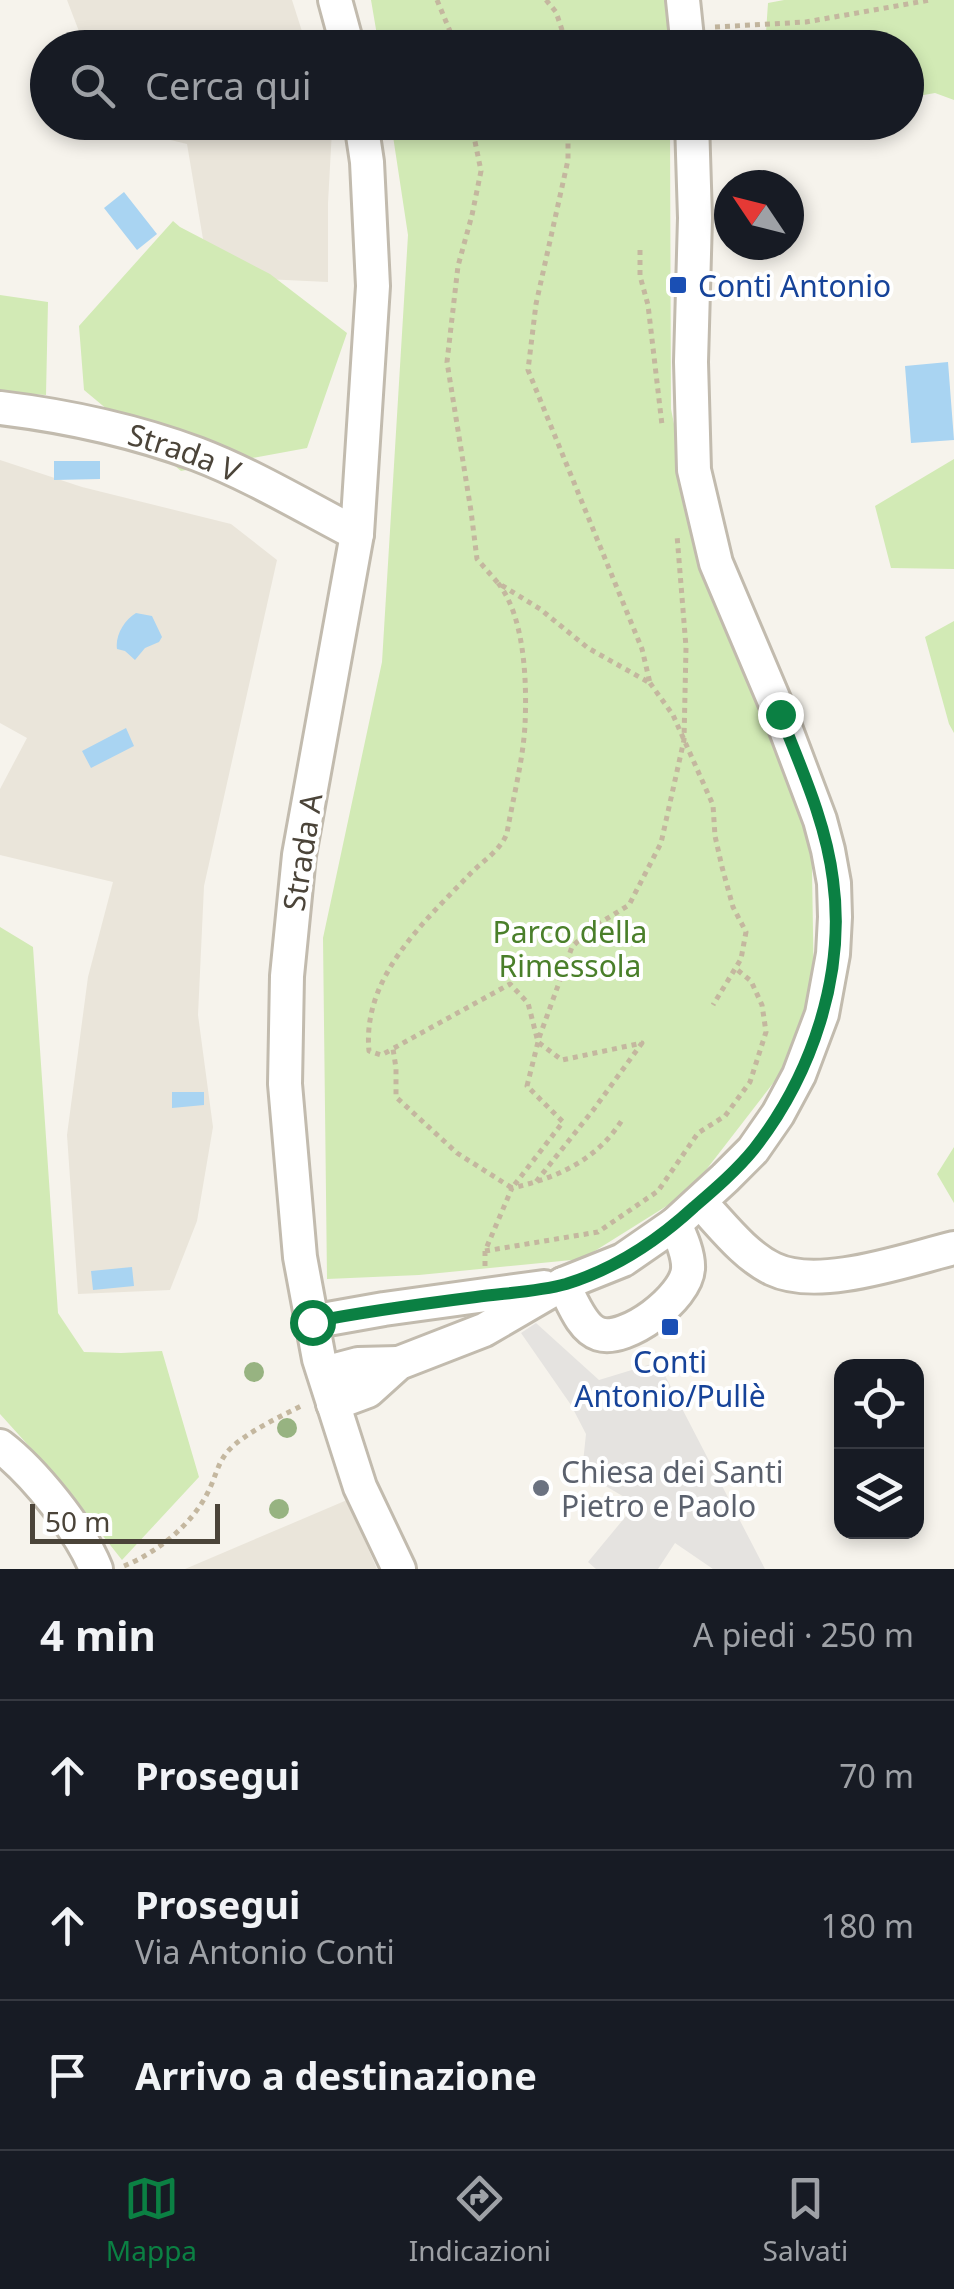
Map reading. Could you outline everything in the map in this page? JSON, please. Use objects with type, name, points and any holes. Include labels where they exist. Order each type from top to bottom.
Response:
[{"type":"street","points":[[335,0],[343,30]]},
{"type":"street","name":"Strada A","points":[[363,140],[373,286],[357,534],[299,855],[287,976],[285,1084],[295,1214],[311,1321],[360,1488],[398,1569]]},
{"type":"street","points":[[311,1321],[364,1324],[384,1308],[563,1284],[623,1260],[675,1224],[753,1150],[799,1074],[822,1014],[835,918],[834,882],[820,820],[716,562],[694,470],[693,140]]},
{"type":"street","name":"Strada V","points":[[0,408],[151,438],[200,455],[357,534]]},
{"type":"street","points":[[700,1202],[756,1259],[791,1276],[830,1278],[954,1248]]},
{"type":"street","points":[[563,1284],[583,1322],[598,1334],[617,1336],[662,1310],[680,1290],[688,1271],[675,1224]]},
{"type":"street","points":[[328,1388],[368,1391],[399,1363],[523,1319],[563,1284]]},
{"type":"street","points":[[427,1304],[415,1318],[416,1334],[443,1348]]},
{"type":"street","points":[[0,1446],[62,1512],[96,1569]]},
{"type":"path","points":[[437,0],[450,30]]},
{"type":"path","points":[[546,0],[556,12],[562,30]]},
{"type":"path","points":[[686,26],[806,22],[930,0]]},
{"type":"path","points":[[475,140],[481,171],[458,266],[447,362],[476,560],[510,597],[523,652],[525,726],[503,844],[416,930],[385,974],[367,1030],[369,1051],[382,1055],[510,984],[528,1003],[538,1042],[562,1060],[642,1042],[535,1183]]},
{"type":"path","points":[[568,140],[568,160],[536,304],[528,370],[642,648],[650,683],[673,716],[713,805],[714,836],[733,907],[746,932],[740,959],[713,1004]]},
{"type":"path","points":[[640,250],[640,276],[648,305],[664,436]]},
{"type":"path","points":[[486,1296],[485,1251],[512,1188],[563,1122],[528,1086],[538,1042],[572,946],[590,929],[629,905],[662,843],[684,740],[686,647],[676,521]]},
{"type":"path","points":[[498,582],[540,609],[588,648],[650,683]]},
{"type":"path","points":[[485,1251],[598,1232],[658,1192],[698,1133],[725,1116],[750,1082],[766,1032],[762,1005],[752,981],[735,968]]},
{"type":"path","points":[[393,1049],[396,1097],[457,1153],[512,1188],[535,1183],[599,1150],[622,1120]]},
{"type":"path","points":[[116,1569],[134,1562],[182,1528],[199,1508],[216,1468],[230,1448],[328,1388]]},
{"type":"shaded area","points":[[67,0],[292,0],[302,30],[78,30]]},
{"type":"shaded area","points":[[171,140],[331,140],[328,282],[243,278],[203,239],[187,144]]},
{"type":"shaded area","points":[[0,460],[82,487],[231,524],[277,560],[204,886],[198,1015],[213,1127],[197,1221],[170,1290],[78,1294],[67,1135],[88,977],[113,882],[0,855],[0,789],[27,738],[0,723]]},
{"type":"shaded area","points":[[536,1323],[599,1380],[658,1362],[765,1569],[713,1569],[675,1543],[658,1569],[596,1569],[588,1562],[636,1504],[582,1472],[586,1434],[571,1405],[521,1333]]},
{"type":"shaded area","points":[[347,1500],[377,1569],[185,1569]]},
{"type":"green space","points":[[371,0],[670,0],[670,30],[376,30]]},
{"type":"green space","points":[[954,0],[954,100],[935,93],[924,95],[924,30],[766,30],[768,3]]},
{"type":"green space","name":"Parco della Rimessola","points":[[394,140],[670,140],[671,409],[701,558],[724,625],[811,810],[814,992],[781,1073],[689,1192],[582,1259],[419,1275],[327,1279],[323,938],[382,662],[408,235]]},
{"type":"green space","points":[[173,221],[270,274],[347,333],[307,448],[181,471],[84,390],[79,326]]},
{"type":"green space","points":[[0,295],[48,302],[46,395],[0,392]]},
{"type":"green space","points":[[954,459],[954,569],[891,568],[875,506]]},
{"type":"green space","points":[[954,621],[954,733],[925,637]]},
{"type":"green space","points":[[0,927],[33,947],[58,1313],[84,1352],[162,1351],[199,1477],[122,1560],[55,1475],[0,1414]]},
{"type":"green space","points":[[954,1147],[954,1203],[937,1174]]},
{"type":"water","points":[[124,192],[157,234],[137,250],[104,208]]},
{"type":"water","points":[[948,362],[954,440],[911,443],[905,366]]},
{"type":"water","points":[[54,461],[100,461],[100,479],[54,480]]},
{"type":"water","points":[[136,613],[152,616],[162,637],[135,660],[117,649],[117,639]]},
{"type":"water","points":[[126,728],[134,746],[91,768],[82,751]]},
{"type":"water","points":[[172,1092],[204,1092],[204,1105],[172,1108]]},
{"type":"water","points":[[132,1267],[134,1286],[93,1290],[91,1271]]},
{"type":"place","name":"Conti Antonio","points":[[678,285]]},
{"type":"place","name":"Conti Antonio/Pullè","points":[[670,1327]]},
{"type":"place","name":"Chiesa dei Santi Pietro e Paolo","points":[[541,1488]]},
{"type":"route","points":[[312,1322],[384,1308],[563,1284],[594,1273],[623,1260],[675,1224],[753,1150],[778,1114],[814,1040],[833,954],[834,882],[828,850],[780,714]]}]
